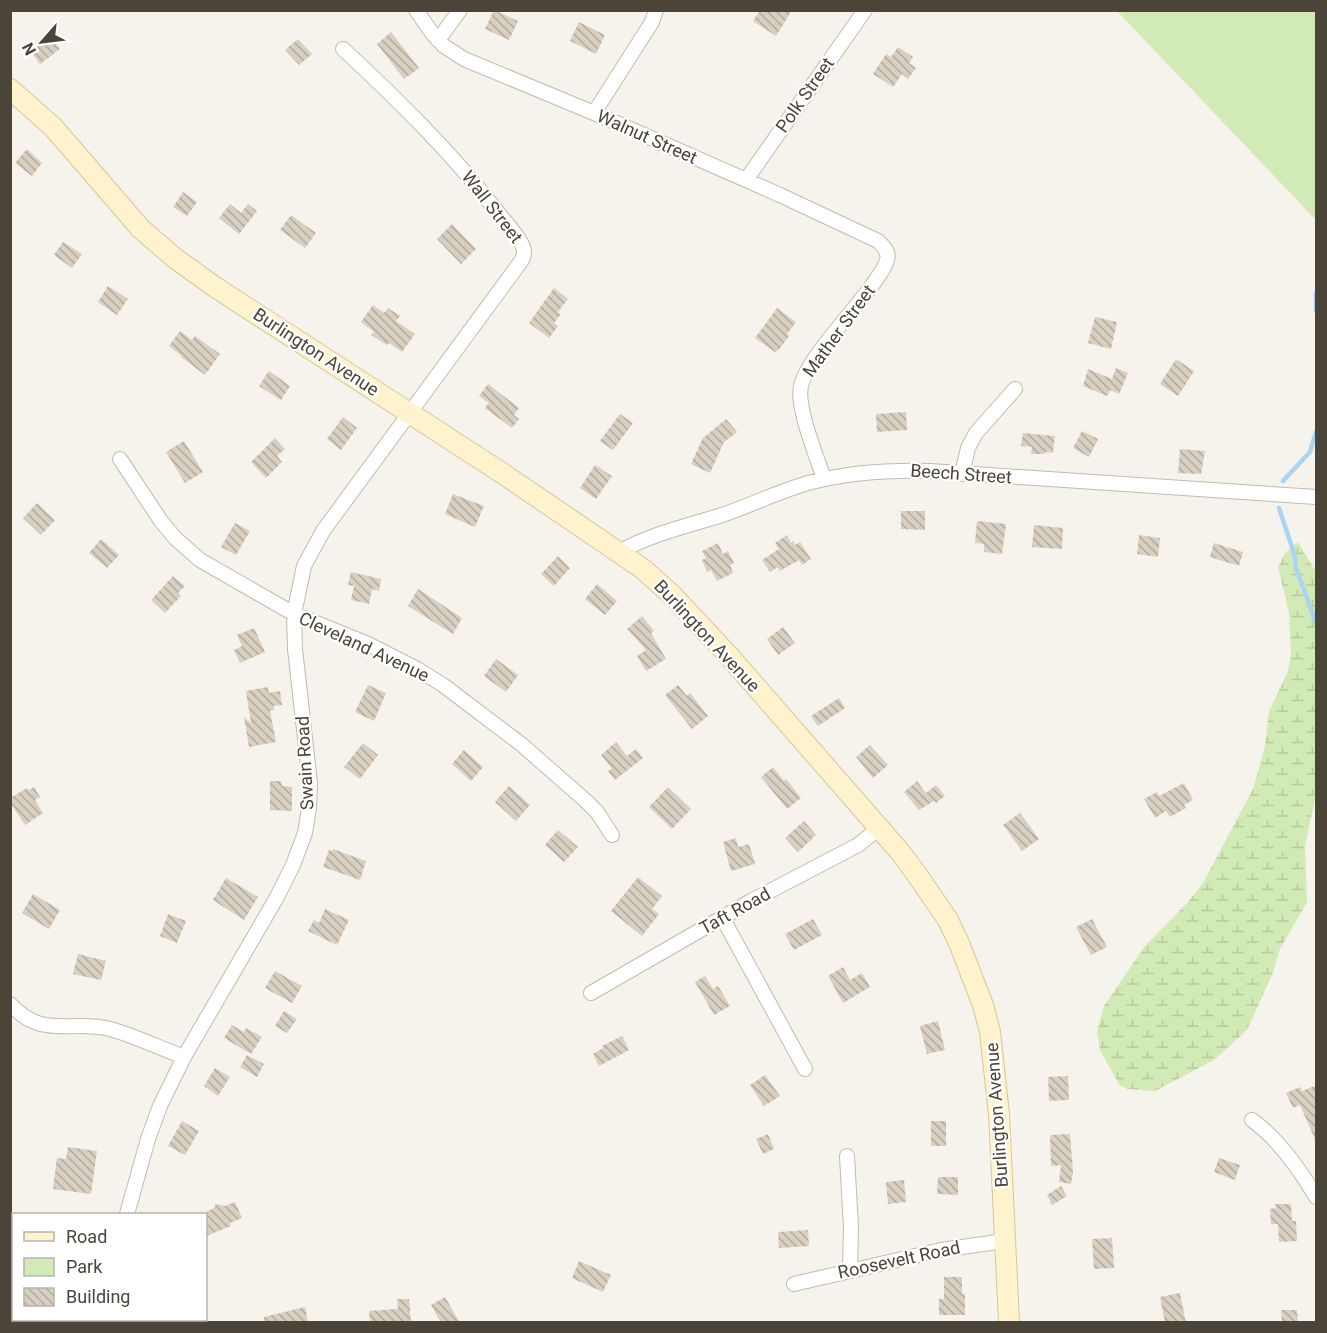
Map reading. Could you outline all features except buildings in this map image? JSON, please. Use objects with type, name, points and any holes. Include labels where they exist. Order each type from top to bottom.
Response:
[{"type":"main road","name":"Burlington Avenue","points":[[10,89],[53,127],[121,207],[154,240],[215,287],[411,413],[643,569],[673,596],[730,657],[918,876],[948,920],[972,974],[990,1032],[997,1081],[1009,1323]]},
{"type":"street","name":"Walnut Street","points":[[416,10],[438,40],[464,59],[594,113],[878,240],[888,253]]},
{"type":"street","points":[[438,40],[460,10]]},
{"type":"street","points":[[594,113],[652,22],[656,10]]},
{"type":"street","name":"Polk Street","points":[[746,180],[865,10]]},
{"type":"street","name":"Wall Street","points":[[343,49],[395,97],[438,142],[483,193],[522,243],[524,250],[522,260],[411,413]]},
{"type":"street","name":"Mather Street","points":[[824,479],[802,407],[801,385],[819,354],[879,276],[888,253]]},
{"type":"street","points":[[962,474],[968,448],[976,433],[1015,389]]},
{"type":"street","name":"Swain Road","points":[[128,1213],[148,1138],[160,1106],[184,1057],[294,865],[305,833],[310,783],[294,614],[304,567],[318,539],[411,413]]},
{"type":"street","name":"Cleveland Avenue","points":[[120,459],[161,521],[191,553],[218,572],[294,614],[368,644],[443,685],[512,737],[586,801],[597,812],[612,835]]},
{"type":"street","name":"Beech Street","points":[[619,552],[651,536],[722,515],[796,487],[824,479],[886,470],[1317,497]]},
{"type":"street","name":"Taft Road","points":[[591,993],[722,917],[858,845],[878,829]]},
{"type":"street","points":[[722,917],[805,1069]]},
{"type":"street","points":[[10,1004],[19,1013],[37,1024],[57,1027],[100,1027],[128,1035],[184,1057]]},
{"type":"street","points":[[1252,1119],[1273,1137],[1317,1197]]},
{"type":"street","points":[[847,1156],[851,1227],[850,1270]]},
{"type":"street","name":"Roosevelt Road","points":[[794,1284],[941,1250],[1004,1241]]},
{"type":"green space","points":[[1117,11],[1316,11],[1316,220]]},
{"type":"green space","points":[[1298,542],[1316,572],[1315,799],[1305,845],[1307,902],[1280,949],[1272,975],[1247,1030],[1214,1060],[1155,1091],[1128,1089],[1120,1086],[1100,1050],[1097,1032],[1104,1006],[1144,947],[1203,883],[1253,789],[1265,746],[1269,711],[1288,671],[1291,654],[1289,612],[1278,567],[1286,552]]},
{"type":"waterway","points":[[1316,293],[1316,311]]},
{"type":"waterway","points":[[1283,481],[1310,452],[1316,432]]},
{"type":"waterway","points":[[1279,508],[1294,553],[1296,568],[1316,623]]}]
